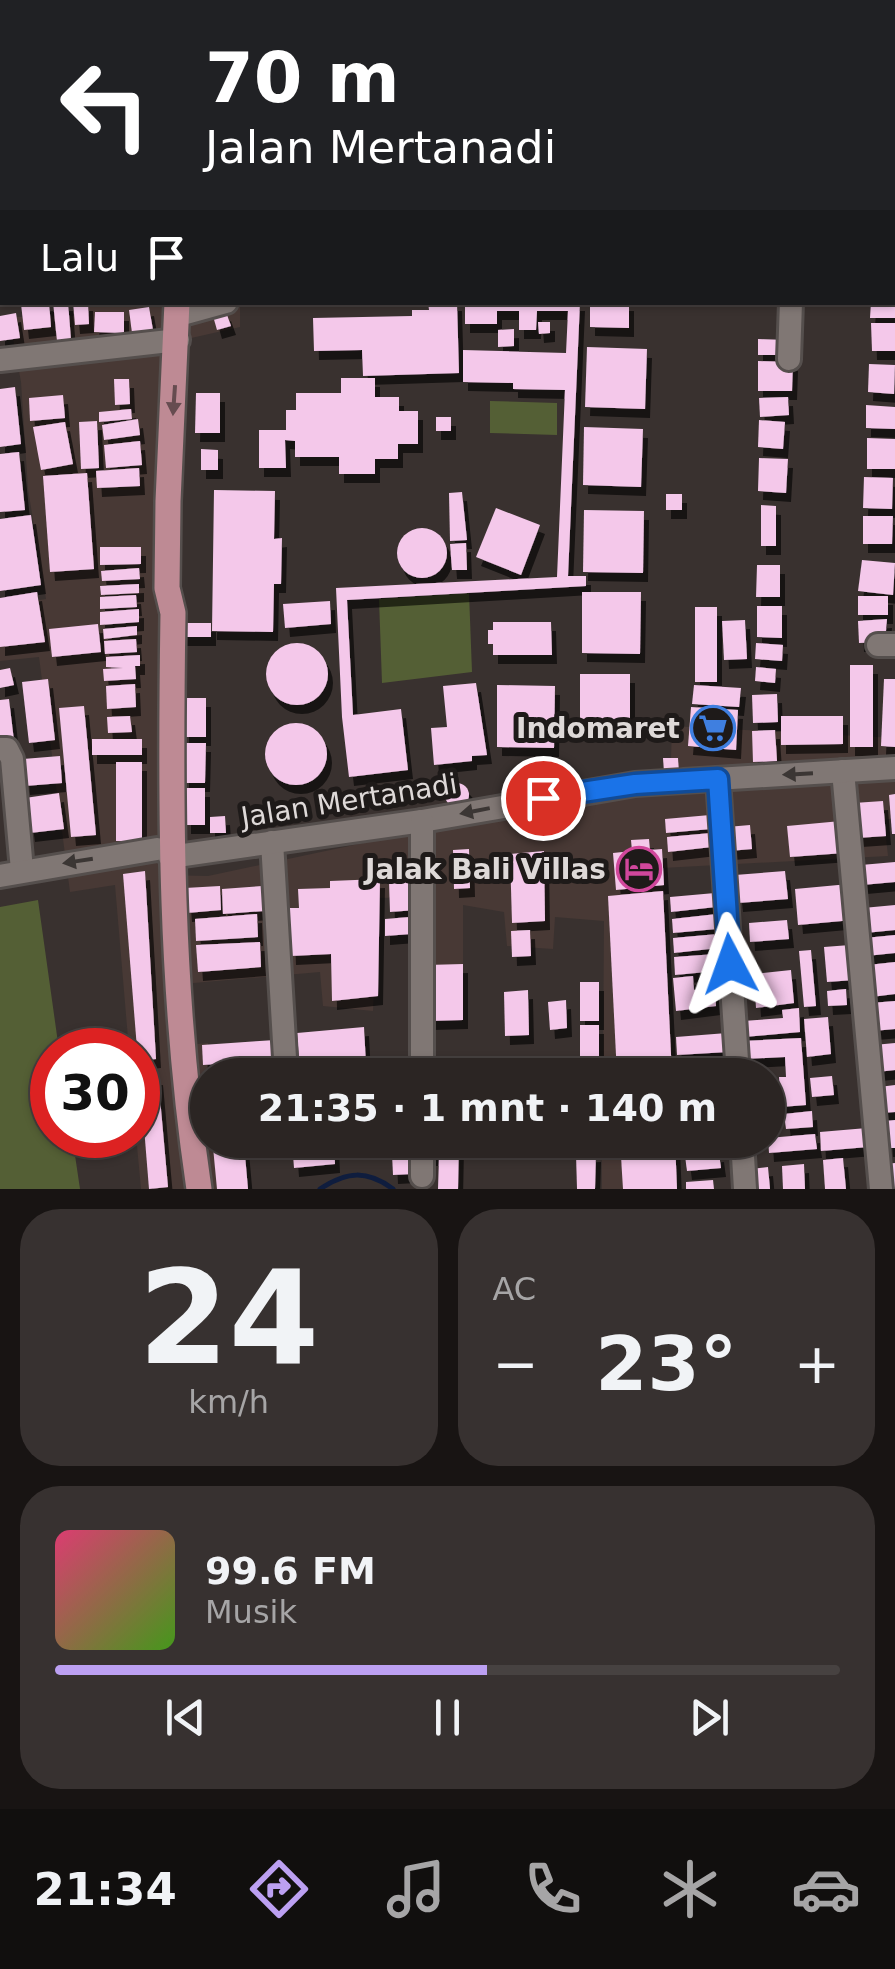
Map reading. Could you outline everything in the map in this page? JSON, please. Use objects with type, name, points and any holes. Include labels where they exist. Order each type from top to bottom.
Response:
[{"type":"main road","points":[[178,319],[156,793],[199,1189]]},
{"type":"main road","points":[[164,853],[179,1132],[188,1189]]},
{"type":"street","points":[[0,360],[178,319],[218,305]]},
{"type":"street","points":[[789,358],[792,305]]},
{"type":"street","points":[[0,749],[6,750],[12,759],[11,873]]},
{"type":"street","name":"Jalan Mertanadi","points":[[11,873],[422,822],[599,789],[895,768]]},
{"type":"street","points":[[844,771],[881,1189]]},
{"type":"street","points":[[718,779],[737,1058]]},
{"type":"street","points":[[422,822],[422,1058]]},
{"type":"street","points":[[272,842],[285,1058]]},
{"type":"street","points":[[422,1158],[422,1176]]},
{"type":"street","points":[[743,1158],[746,1189]]},
{"type":"shaded area","points":[[85,305],[240,305],[240,327],[178,341],[162,875],[208,876],[457,823],[670,792],[672,726],[895,738],[895,818],[884,820],[888,856],[662,868],[672,1058],[603,1058],[604,921],[555,917],[553,949],[507,946],[504,912],[463,905],[463,981],[423,982],[423,897],[378,898],[373,1011],[323,1006],[320,972],[171,985],[177,1046],[208,1043],[208,1058],[190,1058],[190,1158],[237,1158],[238,1189],[141,1189],[138,1158],[160,1158],[160,1028],[127,1028],[115,885],[70,892],[39,657],[0,661],[0,606],[46,599],[28,489],[21,382],[9,317],[85,316]]},
{"type":"shaded area","points":[[602,1158],[676,1158],[677,1189],[602,1189]]},
{"type":"green space","points":[[490,401],[557,403],[557,435],[490,433]]},
{"type":"green space","points":[[469,593],[472,672],[382,683],[379,599]]},
{"type":"green space","points":[[38,900],[56,1028],[30,1028],[30,1158],[75,1158],[80,1189],[0,1189],[0,907]]},
{"type":"building","points":[[21,305],[49,305],[51,327],[24,330]]},
{"type":"building","points":[[53,305],[68,305],[71,340],[57,341]]},
{"type":"building","points":[[73,305],[88,305],[89,324],[75,325]]},
{"type":"building","points":[[428,305],[457,305],[459,373],[363,376],[362,350],[314,351],[313,318],[412,316],[412,310],[429,310]]},
{"type":"building","points":[[465,305],[580,305],[568,576],[586,576],[586,586],[347,600],[353,715],[401,709],[408,770],[349,777],[336,588],[557,577],[565,390],[513,389],[513,383],[463,382],[463,350],[566,353],[568,311],[537,311],[536,330],[519,330],[519,311],[497,311],[497,324],[465,324]]},
{"type":"building","points":[[590,305],[629,305],[629,328],[590,327]]},
{"type":"building","points":[[871,305],[895,305],[895,318],[870,318]]},
{"type":"building","points":[[149,307],[153,330],[132,333],[129,310]]},
{"type":"building","points":[[95,312],[124,312],[124,333],[94,332]]},
{"type":"building","points":[[226,312],[231,326],[217,330],[213,316]]},
{"type":"building","points":[[16,313],[20,338],[0,341],[0,316]]},
{"type":"building","points":[[538,322],[550,322],[550,333],[539,334]]},
{"type":"building","points":[[871,323],[895,323],[895,351],[872,351]]},
{"type":"building","points":[[514,329],[514,346],[498,347],[498,330]]},
{"type":"building","points":[[758,339],[788,340],[788,355],[758,355]]},
{"type":"building","points":[[587,347],[647,349],[645,409],[585,407]]},
{"type":"building","points":[[758,361],[793,362],[792,391],[758,391]]},
{"type":"building","points":[[869,364],[895,365],[894,394],[868,392]]},
{"type":"building","points":[[341,378],[375,378],[375,397],[399,397],[399,411],[418,411],[418,444],[398,444],[398,459],[375,459],[375,474],[339,474],[339,457],[295,457],[295,441],[285,440],[286,468],[259,468],[259,430],[286,430],[286,410],[296,410],[296,393],[341,393]]},
{"type":"building","points":[[114,379],[129,379],[130,404],[115,405]]},
{"type":"building","points":[[15,387],[21,444],[0,447],[0,389]]},
{"type":"building","points":[[196,393],[220,393],[220,433],[195,433]]},
{"type":"building","points":[[63,395],[65,418],[30,421],[29,398]]},
{"type":"building","points":[[788,397],[789,415],[760,417],[759,398]]},
{"type":"building","points":[[866,405],[895,407],[895,429],[866,428]]},
{"type":"building","points":[[131,409],[132,419],[99,422],[99,412]]},
{"type":"building","points":[[436,417],[451,417],[451,431],[436,431]]},
{"type":"building","points":[[138,419],[140,435],[104,440],[102,425]]},
{"type":"building","points":[[759,420],[785,422],[783,449],[758,447]]},
{"type":"building","points":[[97,421],[99,468],[81,469],[79,422]]},
{"type":"building","points":[[65,422],[73,464],[41,470],[33,427]]},
{"type":"building","points":[[584,427],[643,429],[641,487],[583,485]]},
{"type":"building","points":[[867,438],[895,439],[895,469],[867,469]]},
{"type":"building","points":[[140,441],[142,465],[106,468],[104,445]]},
{"type":"building","points":[[201,449],[218,450],[218,470],[201,470]]},
{"type":"building","points":[[19,452],[25,510],[0,512],[0,454]]},
{"type":"building","points":[[759,458],[788,459],[786,493],[758,491]]},
{"type":"building","points":[[139,468],[140,486],[97,488],[96,471]]},
{"type":"building","points":[[87,473],[94,569],[50,572],[43,476]]},
{"type":"building","points":[[864,477],[893,478],[892,509],[863,508]]},
{"type":"building","points":[[214,490],[275,491],[274,539],[282,538],[281,584],[274,584],[273,632],[212,631]]},
{"type":"building","points":[[462,492],[467,540],[450,541],[449,493]]},
{"type":"building","points":[[666,494],[682,494],[682,510],[666,510]]},
{"type":"building","points":[[761,505],[776,506],[776,546],[761,546]]},
{"type":"building","points":[[496,508],[540,525],[521,575],[476,557]]},
{"type":"building","points":[[584,510],[644,511],[643,573],[583,572]]},
{"type":"building","points":[[31,515],[41,585],[0,591],[0,519]]},
{"type":"building","points":[[863,516],[893,516],[892,544],[863,544]]},
{"type":"building","points":[[422,528],[440,535],[447,553],[440,571],[422,578],[404,571],[397,553],[404,535]]},
{"type":"building","points":[[466,543],[467,570],[452,570],[450,544]]},
{"type":"building","points":[[100,547],[141,547],[141,564],[100,565]]},
{"type":"building","points":[[862,560],[895,563],[893,595],[858,591]]},
{"type":"building","points":[[757,565],[780,565],[780,597],[756,597]]},
{"type":"building","points":[[139,568],[140,579],[102,581],[101,571]]},
{"type":"building","points":[[139,584],[139,593],[101,595],[100,586]]},
{"type":"building","points":[[37,592],[45,642],[0,647],[0,598]]},
{"type":"building","points":[[582,592],[641,592],[640,654],[582,653]]},
{"type":"building","points":[[136,595],[137,607],[100,609],[100,597]]},
{"type":"building","points":[[858,596],[888,596],[888,615],[858,615]]},
{"type":"building","points":[[330,601],[331,624],[285,628],[283,604]]},
{"type":"building","points":[[757,606],[782,606],[782,638],[757,637]]},
{"type":"building","points":[[695,607],[717,607],[717,682],[695,682]]},
{"type":"building","points":[[139,609],[139,622],[100,625],[100,612]]},
{"type":"building","points":[[887,619],[885,642],[859,643],[858,621]]},
{"type":"building","points":[[745,620],[747,659],[724,660],[722,621]]},
{"type":"building","points":[[493,622],[551,622],[552,655],[493,655],[488,630],[493,630]]},
{"type":"building","points":[[181,623],[211,623],[211,637],[182,637]]},
{"type":"building","points":[[98,624],[101,652],[52,657],[49,629]]},
{"type":"building","points":[[137,626],[137,635],[104,639],[103,629]]},
{"type":"building","points":[[136,639],[137,652],[105,654],[104,641]]},
{"type":"building","points":[[297,643],[319,652],[328,674],[319,696],[297,705],[275,696],[266,674],[275,652]]},
{"type":"building","points":[[756,643],[783,645],[782,661],[755,659]]},
{"type":"building","points":[[140,655],[140,666],[135,666],[136,679],[104,681],[103,669],[123,668],[106,667],[106,657]]},
{"type":"building","points":[[850,665],[873,665],[873,747],[850,747]]},
{"type":"building","points":[[756,667],[776,669],[775,683],[755,681]]},
{"type":"building","points":[[10,668],[14,685],[0,688],[0,670]]},
{"type":"building","points":[[580,674],[630,674],[630,728],[580,728]]},
{"type":"building","points":[[48,679],[55,740],[29,743],[22,682]]},
{"type":"building","points":[[884,679],[895,679],[895,747],[881,746]]},
{"type":"building","points":[[476,683],[487,755],[472,756],[472,761],[434,765],[431,728],[447,727],[443,686]]},
{"type":"building","points":[[135,684],[136,707],[107,709],[106,686]]},
{"type":"building","points":[[497,685],[555,686],[554,748],[497,747]]},
{"type":"building","points":[[694,685],[741,688],[739,707],[692,704]]},
{"type":"building","points":[[777,694],[778,722],[753,723],[752,695]]},
{"type":"building","points":[[184,698],[206,698],[206,737],[184,737]]},
{"type":"building","points":[[9,699],[14,741],[0,742],[0,700]]},
{"type":"building","points":[[84,706],[96,835],[71,837],[59,708]]},
{"type":"building","name":"Indomaret","points":[[691,707],[738,710],[736,750],[688,746]]},
{"type":"building","points":[[130,716],[132,732],[108,733],[107,717]]},
{"type":"building","points":[[781,716],[843,716],[843,744],[781,745]]},
{"type":"building","points":[[296,723],[318,732],[327,754],[318,776],[296,785],[274,776],[265,754],[274,732]]},
{"type":"building","points":[[775,730],[777,761],[753,762],[752,731]]},
{"type":"building","points":[[92,739],[142,739],[142,755],[92,755]]},
{"type":"building","points":[[184,743],[206,743],[205,783],[184,783]]},
{"type":"building","points":[[60,756],[62,783],[25,786],[23,759]]},
{"type":"building","points":[[663,758],[678,758],[679,772],[664,772]]},
{"type":"building","points":[[116,762],[142,762],[142,841],[116,841]]},
{"type":"building","points":[[457,783],[469,795],[457,807],[445,795]]},
{"type":"building","points":[[186,788],[205,788],[205,825],[186,825]]},
{"type":"building","points":[[59,793],[64,829],[30,833],[25,798]]},
{"type":"building","points":[[895,794],[895,834],[892,834],[889,795]]},
{"type":"building","points":[[883,801],[886,836],[857,838],[854,803]]},
{"type":"building","points":[[710,815],[711,829],[666,833],[665,819]]},
{"type":"building","points":[[225,816],[226,833],[210,833],[210,817]]},
{"type":"building","points":[[841,821],[844,853],[790,857],[787,826]]},
{"type":"building","points":[[750,825],[752,849],[729,851],[727,827]]},
{"type":"building","points":[[711,833],[712,847],[668,852],[667,837]]},
{"type":"building","name":"Jalak Bali Villas","points":[[649,839],[650,850],[662,849],[664,885],[616,890],[613,853],[632,851],[631,840]]},
{"type":"building","points":[[469,849],[470,888],[454,889],[453,850]]},
{"type":"building","points":[[544,851],[545,921],[512,923],[510,854]]},
{"type":"building","points":[[895,862],[895,882],[862,885],[861,865]]},
{"type":"building","points":[[145,871],[154,1028],[135,1028],[123,874]]},
{"type":"building","points":[[785,871],[788,899],[738,903],[735,875]]},
{"type":"building","points":[[380,879],[378,996],[332,1001],[331,954],[291,956],[289,908],[299,908],[298,889],[330,888],[330,881]]},
{"type":"building","points":[[416,879],[416,910],[390,912],[389,882]]},
{"type":"building","points":[[849,884],[853,920],[798,925],[795,889]]},
{"type":"building","points":[[220,886],[221,910],[187,913],[185,888]]},
{"type":"building","points":[[262,886],[264,911],[223,914],[222,889]]},
{"type":"building","points":[[663,891],[671,1058],[616,1058],[608,896]]},
{"type":"building","points":[[715,893],[716,907],[671,912],[670,897]]},
{"type":"building","points":[[895,905],[895,930],[865,933],[863,908]]},
{"type":"building","points":[[257,914],[258,937],[196,941],[195,919]]},
{"type":"building","points":[[717,914],[717,929],[673,933],[672,919]]},
{"type":"building","points":[[410,917],[411,934],[385,936],[385,919]]},
{"type":"building","points":[[787,920],[789,939],[750,942],[749,923]]},
{"type":"building","points":[[530,930],[531,956],[512,957],[511,931]]},
{"type":"building","points":[[718,934],[719,948],[674,953],[673,938]]},
{"type":"building","points":[[895,935],[895,953],[866,956],[865,938]]},
{"type":"building","points":[[260,942],[261,967],[198,972],[196,945]]},
{"type":"building","points":[[850,945],[854,980],[827,982],[824,947]]},
{"type":"building","points":[[811,950],[816,1006],[804,1007],[799,951]]},
{"type":"building","points":[[716,954],[717,971],[675,975],[674,957]]},
{"type":"building","points":[[895,962],[895,994],[871,997],[868,965]]},
{"type":"building","points":[[463,964],[463,1020],[428,1021],[427,965]]},
{"type":"building","points":[[791,970],[794,1003],[756,1008],[754,974]]},
{"type":"building","points":[[693,976],[694,990],[715,988],[716,1006],[676,1011],[673,978]]},
{"type":"building","points":[[580,982],[599,982],[599,1021],[580,1021]]},
{"type":"building","points":[[846,989],[847,1005],[828,1006],[827,991]]},
{"type":"building","points":[[528,990],[529,1035],[505,1036],[504,992]]},
{"type":"building","points":[[566,1000],[567,1028],[550,1030],[548,1002]]},
{"type":"building","points":[[895,1001],[895,1029],[873,1031],[871,1003]]},
{"type":"building","points":[[799,1008],[800,1032],[744,1037],[743,1021],[783,1018],[782,1010]]},
{"type":"building","points":[[828,1017],[831,1054],[807,1057],[804,1019]]},
{"type":"building","points":[[580,1025],[599,1025],[599,1058],[580,1058]]},
{"type":"building","points":[[364,1027],[366,1058],[299,1058],[297,1033]]},
{"type":"building","points":[[727,1033],[728,1052],[677,1055],[676,1037]]},
{"type":"building","points":[[801,1038],[806,1105],[785,1107],[785,1057],[743,1058],[742,1041]]},
{"type":"building","points":[[275,1040],[276,1058],[203,1058],[202,1045]]},
{"type":"building","points":[[895,1043],[895,1070],[877,1072],[874,1045]]},
{"type":"building","points":[[832,1076],[834,1095],[812,1097],[810,1078]]},
{"type":"building","points":[[895,1085],[895,1112],[881,1113],[879,1087]]},
{"type":"building","points":[[160,1098],[168,1187],[149,1189],[146,1158],[160,1158]]},
{"type":"building","points":[[812,1111],[813,1127],[786,1129],[785,1114]]},
{"type":"building","points":[[895,1120],[895,1148],[888,1148],[886,1121]]},
{"type":"building","points":[[867,1128],[868,1147],[821,1151],[820,1132]]},
{"type":"building","points":[[815,1134],[817,1149],[785,1152],[785,1137]]},
{"type":"building","points":[[214,1158],[245,1158],[248,1189],[217,1189]]},
{"type":"building","points":[[293,1158],[335,1158],[335,1164],[294,1168]]},
{"type":"building","points":[[392,1158],[411,1158],[412,1174],[393,1175]]},
{"type":"building","points":[[439,1158],[459,1158],[458,1189],[438,1189]]},
{"type":"building","points":[[576,1158],[596,1158],[595,1189],[577,1189]]},
{"type":"building","points":[[621,1158],[676,1158],[677,1189],[623,1189]]},
{"type":"building","points":[[685,1158],[720,1158],[721,1168],[687,1171]]},
{"type":"building","points":[[843,1158],[846,1189],[825,1189],[823,1160]]},
{"type":"building","points":[[895,1163],[895,1189],[887,1189],[884,1164]]},
{"type":"building","points":[[804,1164],[805,1189],[783,1189],[782,1166]]},
{"type":"building","points":[[768,1167],[770,1189],[753,1189],[751,1169]]},
{"type":"building","points":[[713,1180],[714,1189],[686,1189],[686,1182]]},
{"type":"waterway","points":[[320,1189],[357,1175],[374,1178],[393,1189]]},
{"type":"place","name":"Indomaret","points":[[713,728]]},
{"type":"place","name":"Jalak Bali Villas","points":[[639,869]]},
{"type":"route","points":[[543,798],[635,784],[718,779],[730,964]]}]
